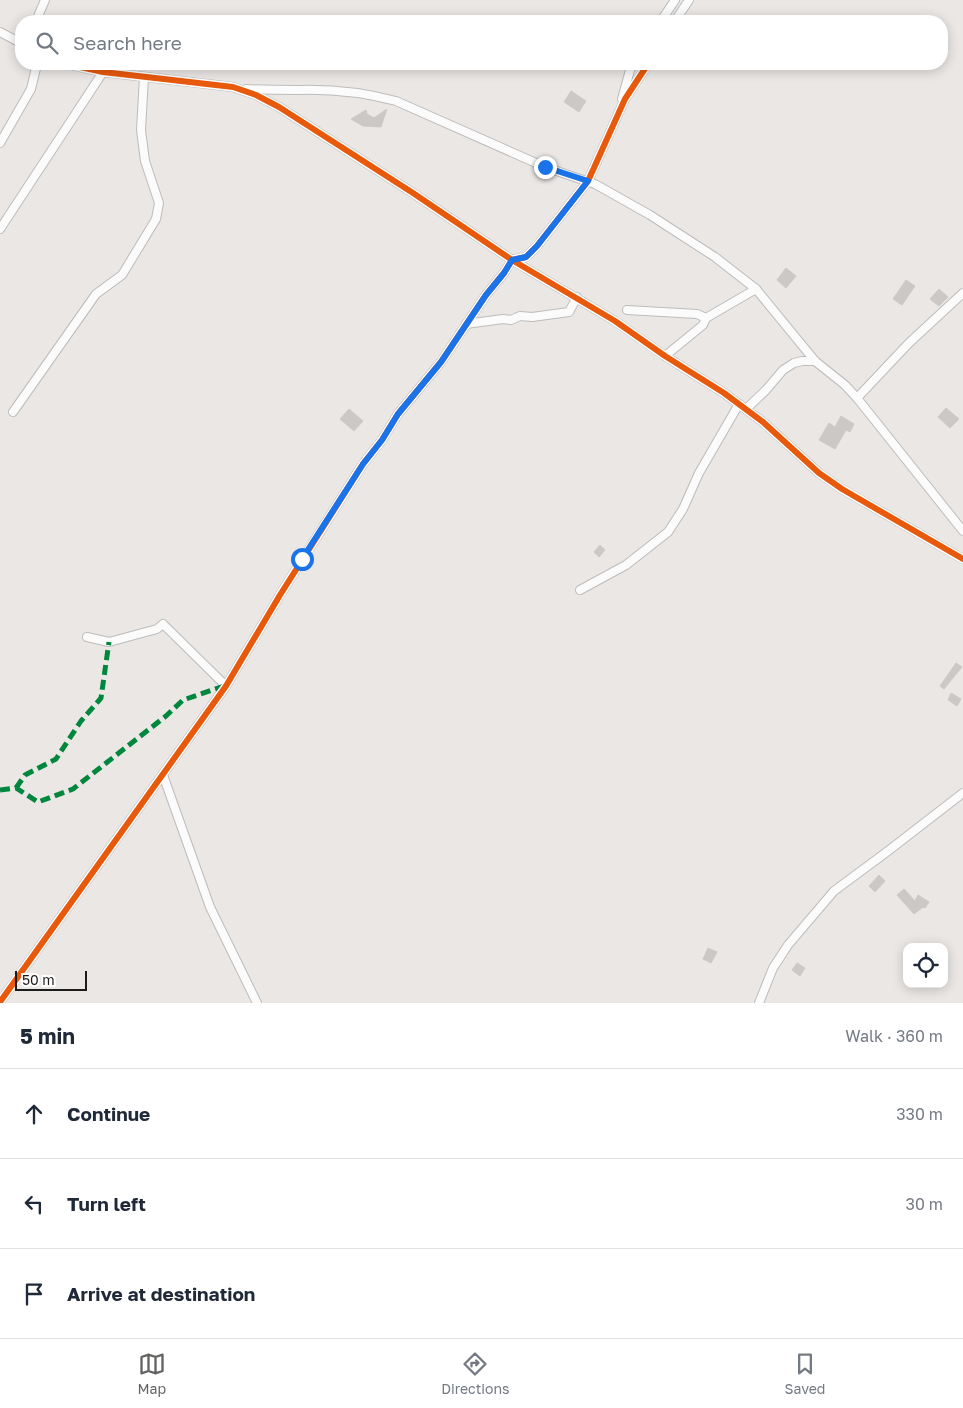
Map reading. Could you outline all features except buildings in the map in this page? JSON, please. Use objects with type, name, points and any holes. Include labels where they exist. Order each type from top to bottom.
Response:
[{"type":"street","points":[[39,15],[45,0]]},
{"type":"street","points":[[665,15],[675,0]]},
{"type":"street","points":[[680,15],[689,0]]},
{"type":"street","points":[[0,32],[15,40]]},
{"type":"street","points":[[0,143],[32,89],[36,70]]},
{"type":"street","points":[[94,70],[268,91],[302,90],[376,96],[396,101],[545,167],[588,181],[650,215],[715,257],[756,289],[815,361],[845,385],[857,398],[963,531]]},
{"type":"street","points":[[615,120],[630,70]]},
{"type":"street","points":[[0,1002],[226,686],[354,477],[382,440],[398,414],[441,362],[512,260],[526,257],[537,246],[588,181],[624,99],[644,70]]},
{"type":"street","points":[[0,229],[103,72]]},
{"type":"street","points":[[13,412],[96,294],[122,274],[156,219],[159,203],[145,161],[140,130],[144,77]]},
{"type":"street","points":[[233,87],[256,95],[279,107],[413,193],[512,260],[615,321],[746,409],[819,473],[963,559]]},
{"type":"street","points":[[665,356],[703,325],[706,318],[756,289]]},
{"type":"street","points":[[857,398],[909,343],[963,293]]},
{"type":"street","points":[[466,324],[503,319],[511,320],[520,316],[532,317],[569,312],[577,297]]},
{"type":"street","points":[[627,310],[697,314],[706,318]]},
{"type":"street","points":[[746,409],[783,370],[802,360],[815,361]]},
{"type":"street","points":[[580,590],[626,565],[668,532],[682,510],[699,472],[739,404]]},
{"type":"street","points":[[87,637],[109,642],[157,629],[163,624],[226,686]]},
{"type":"street","points":[[163,775],[210,907],[256,1003]]},
{"type":"street","points":[[759,1003],[774,968],[788,944],[834,891],[963,793]]},
{"type":"marked path","points":[[16,788],[25,775],[56,759],[81,721],[101,698],[109,642]]},
{"type":"marked path","points":[[0,790],[16,788],[38,802],[73,789],[166,716],[183,700],[224,686]]},
{"type":"cycle path","points":[[94,70],[233,87],[256,95],[279,107],[413,193],[512,260],[615,321],[665,356],[724,393],[763,422],[819,473],[842,489],[963,559]]},
{"type":"cycle path","points":[[0,1002],[226,686],[280,595],[363,464],[382,440],[398,414],[441,362],[512,260],[526,257],[537,246],[588,181],[625,99],[644,70]]},
{"type":"route","points":[[302,559],[374,448],[382,440],[398,414],[441,362],[512,260],[526,257],[537,246],[588,181],[545,167]]}]
